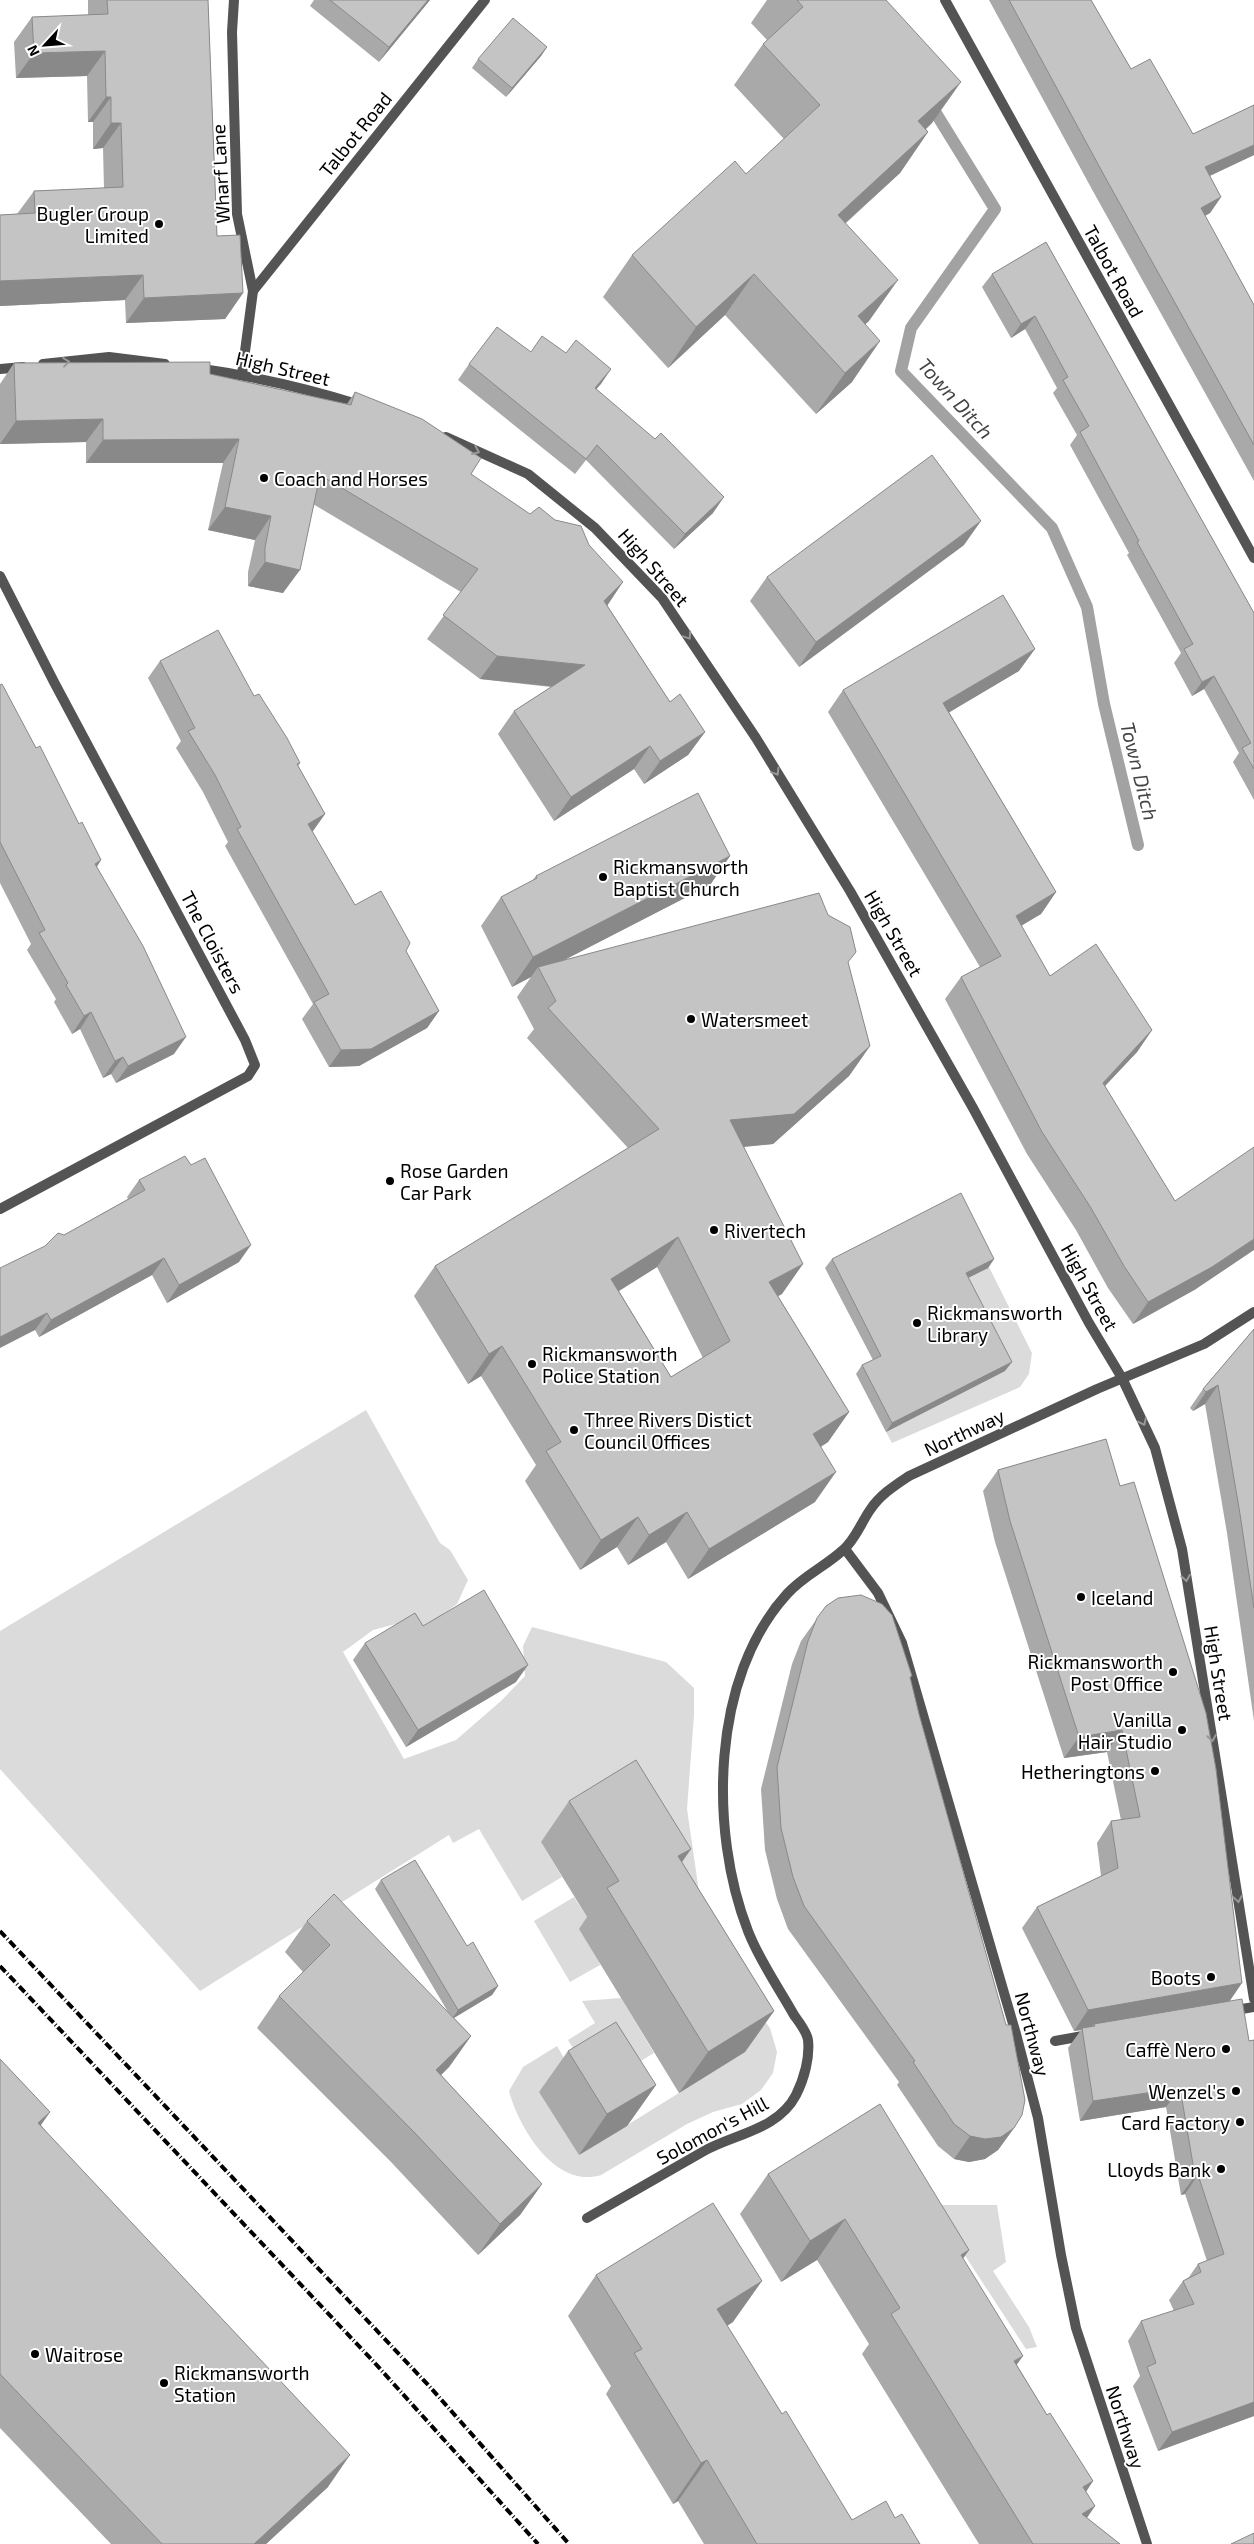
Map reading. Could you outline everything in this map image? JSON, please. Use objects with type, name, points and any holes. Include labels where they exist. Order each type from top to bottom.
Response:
[{"type":"street","name":"Wharf Lane","points":[[234,0],[232,32],[236,214],[253,291],[242,374]]},
{"type":"street","name":"Talbot Road","points":[[253,291],[486,0]]},
{"type":"street","name":"Talbot Road","points":[[944,0],[1254,558]]},
{"type":"street","name":"High Street","points":[[0,369],[109,357],[242,374],[315,391],[368,408]]},
{"type":"street","name":"High Street","points":[[439,434],[528,474],[595,528],[662,598],[756,738],[850,891],[973,1108],[1088,1323],[1122,1378],[1155,1448],[1182,1549],[1254,1999]]},
{"type":"street","name":"The Cloisters","points":[[0,576],[63,699],[245,1040],[255,1065],[248,1076],[0,1209]]},
{"type":"street","name":"Northway","points":[[808,2038],[748,1932],[735,1890],[725,1830],[723,1755],[733,1699],[757,1635],[787,1594],[810,1574],[845,1549],[871,1509],[885,1493],[909,1476],[1122,1378],[1204,1344],[1254,1312]]},
{"type":"street","name":"Northway","points":[[845,1549],[878,1594],[902,1643],[1014,2025],[1038,2118],[1061,2255],[1076,2328],[1148,2544]]},
{"type":"street","points":[[1216,2013],[1254,2007]]},
{"type":"street","points":[[1055,2040],[1102,2032]]},
{"type":"street","name":"Solomon's Hill","points":[[587,2218],[705,2150],[763,2127],[781,2114],[795,2098],[806,2070],[808,2038]]},
{"type":"shaded area","points":[[989,1267],[1032,1353],[1029,1374],[1020,1387],[892,1443],[886,1432],[1005,1371],[961,1282]]},
{"type":"shaded area","points":[[366,1410],[440,1543],[450,1550],[468,1580],[457,1604],[420,1631],[396,1624],[373,1630],[343,1652],[404,1759],[456,1740],[501,1701],[525,1676],[523,1646],[532,1627],[666,1662],[694,1688],[694,1715],[687,1809],[699,1892],[742,1991],[770,2028],[777,2052],[773,2073],[761,2090],[742,2104],[713,2112],[687,2124],[601,2175],[584,2177],[569,2173],[554,2164],[530,2138],[521,2122],[509,2091],[523,2067],[557,2046],[572,2072],[579,2155],[745,2052],[541,1842],[562,1877],[522,1901],[479,1829],[453,1843],[449,1835],[200,1991],[0,1769],[0,1631]]},
{"type":"shaded area","points":[[574,1897],[590,1922],[600,1965],[570,1982],[534,1921]]},
{"type":"shaded area","points":[[621,1998],[654,2053],[601,2085],[583,2065],[568,2040],[595,2023],[582,2001]]},
{"type":"shaded area","points":[[932,2205],[997,2205],[1006,2262],[993,2271],[1029,2327],[1037,2347],[1026,2349]]},
{"type":"building","points":[[107,0],[208,0],[217,236],[240,235],[243,293],[144,298],[143,275],[0,281],[0,215],[35,213],[34,191],[123,187],[121,123],[111,123],[111,97],[106,97],[105,51],[34,53],[32,17],[108,14]]},
{"type":"building","points":[[330,0],[428,0],[389,47]]},
{"type":"building","points":[[797,0],[886,0],[961,82],[918,121],[928,132],[838,215],[898,280],[858,316],[880,341],[845,373],[754,274],[696,327],[632,255],[735,161],[746,174],[820,105],[763,44],[803,7]]},
{"type":"building","points":[[1009,0],[1091,0],[1131,69],[1150,59],[1193,134],[1254,105],[1254,145],[1205,167],[1221,197],[1201,208],[1254,305],[1254,445],[1105,177]]},
{"type":"building","points":[[513,18],[547,47],[512,88],[478,59]]},
{"type":"building","points":[[1046,242],[1254,613],[1254,769],[1242,748],[1251,743],[1214,676],[1202,682],[1184,649],[1193,644],[1080,432],[1089,426],[1063,380],[1068,377],[1035,316],[1021,324],[992,274]]},
{"type":"building","points":[[497,327],[531,352],[542,336],[566,353],[576,340],[611,369],[595,388],[655,439],[661,433],[724,497],[685,534],[597,445],[586,459],[469,364]]},
{"type":"building","points":[[210,362],[210,374],[351,405],[355,392],[422,419],[481,458],[471,474],[530,514],[539,507],[555,520],[581,526],[589,545],[623,582],[604,601],[670,702],[680,694],[705,732],[660,761],[650,746],[571,797],[514,711],[585,665],[497,656],[443,615],[478,569],[320,475],[300,570],[265,562],[265,548],[271,516],[225,507],[239,439],[103,440],[103,419],[16,421],[14,363]]},
{"type":"building","points":[[932,455],[981,521],[816,642],[767,577]]},
{"type":"building","points":[[1003,595],[1035,649],[943,703],[1056,892],[1016,916],[1050,976],[1096,944],[1152,1030],[1103,1083],[1175,1201],[1254,1147],[1254,1239],[1212,1267],[1148,1302],[1042,1132],[961,977],[1001,956],[843,690]]},
{"type":"building","points":[[218,630],[254,696],[259,694],[287,738],[300,763],[297,764],[325,814],[308,824],[355,905],[381,891],[410,943],[406,951],[439,1011],[371,1049],[341,1050],[314,1002],[329,994],[237,829],[241,827],[215,775],[188,731],[195,728],[160,661]]},
{"type":"building","points":[[2,684],[36,748],[40,746],[79,824],[82,822],[101,860],[95,864],[143,946],[186,1037],[128,1066],[123,1057],[115,1061],[91,1012],[84,1016],[66,985],[68,983],[39,933],[45,930],[0,842],[0,685]]},
{"type":"building","points":[[698,793],[730,856],[533,957],[501,897],[537,878],[536,876]]},
{"type":"building","points":[[819,893],[828,915],[850,927],[856,952],[848,962],[870,1046],[794,1114],[730,1120],[803,1264],[769,1282],[849,1412],[813,1434],[836,1472],[709,1549],[687,1512],[649,1535],[638,1517],[601,1540],[546,1451],[561,1442],[502,1346],[489,1354],[435,1266],[659,1129],[548,1008],[556,1001],[538,967]],"holes":[[[678,1237],[730,1341],[671,1377],[611,1279]]]},
{"type":"building","points":[[185,1156],[191,1165],[205,1158],[251,1245],[179,1285],[164,1258],[51,1320],[47,1313],[0,1337],[0,1268],[45,1246],[58,1233],[64,1235],[145,1190],[139,1180]]},
{"type":"building","name":"Rickmansworth Library","points":[[961,1193],[994,1259],[966,1273],[1012,1362],[892,1423],[862,1365],[881,1356],[832,1259]]},
{"type":"building","points":[[1254,1329],[1254,1608],[1218,1385],[1206,1392],[1203,1389]]},
{"type":"building","points":[[1106,1439],[1120,1486],[1134,1482],[1206,1713],[1216,1769],[1242,1983],[1088,2010],[1037,1907],[1118,1868],[1111,1821],[1140,1817],[1122,1730],[1079,1737],[1010,1521],[998,1470]]},
{"type":"building","points":[[484,1590],[528,1665],[418,1730],[365,1643],[415,1613],[423,1626]]},
{"type":"building","points":[[861,1595],[882,1604],[892,1615],[912,1676],[910,1677],[919,1714],[1006,2025],[1011,2025],[1025,2100],[1022,2115],[1014,2128],[1001,2137],[985,2139],[970,2136],[954,2124],[913,2062],[915,2061],[804,1906],[793,1877],[781,1828],[777,1767],[808,1641],[817,1618],[826,1606],[838,1598]]},
{"type":"building","points":[[636,1760],[691,1849],[678,1856],[774,2011],[708,2052],[607,1888],[619,1881],[569,1801]]},
{"type":"building","points":[[415,1860],[467,1946],[473,1942],[498,1986],[458,2010],[381,1880]]},
{"type":"building","points":[[334,1894],[471,2036],[436,2070],[542,2184],[500,2224],[414,2132],[279,1996],[330,1945],[307,1921]]},
{"type":"building","points":[[1242,1999],[1249,2041],[1254,2040],[1254,2402],[1172,2432],[1147,2367],[1156,2363],[1141,2321],[1194,2304],[1183,2281],[1201,2272],[1198,2264],[1224,2254],[1198,2175],[1195,2176],[1180,2088],[1093,2101],[1082,2028],[1095,2026],[1094,2024]]},
{"type":"building","points":[[616,2022],[656,2085],[607,2114],[568,2051]]},
{"type":"building","points":[[0,2059],[50,2112],[38,2123],[350,2455],[254,2544],[162,2544],[0,2374]]},
{"type":"building","points":[[880,2104],[969,2250],[961,2255],[1023,2356],[1014,2361],[1047,2415],[1050,2413],[1093,2481],[1083,2487],[1095,2506],[1082,2514],[1120,2544],[1033,2544],[891,2314],[900,2308],[845,2219],[810,2241],[768,2174]]},
{"type":"building","points":[[713,2203],[762,2281],[717,2309],[782,2414],[786,2411],[852,2520],[886,2501],[895,2518],[902,2514],[920,2544],[757,2544],[707,2460],[701,2463],[634,2353],[642,2349],[596,2275]]},
{"type":"building","points":[[1254,2533],[1254,2544],[1231,2544]]},
{"type":"waterway","name":"Town Ditch","points":[[929,102],[995,209],[911,328],[901,371],[1052,528],[1087,607],[1104,704],[1138,845]]},
{"type":"railway","points":[[0,1931],[430,2387],[569,2544]]},
{"type":"railway","points":[[0,1966],[373,2361],[538,2544]]},
{"type":"place","name":"Bugler Group Limited","points":[[159,224]]},
{"type":"place","name":"Coach and Horses","points":[[264,478]]},
{"type":"place","name":"Rickmansworth Baptist Church","points":[[603,877]]},
{"type":"place","name":"Watersmeet","points":[[691,1019]]},
{"type":"place","name":"Rose Garden Car Park","points":[[390,1181]]},
{"type":"place","name":"Rivertech","points":[[714,1230]]},
{"type":"place","name":"Rickmansworth Library","points":[[917,1323]]},
{"type":"place","name":"Rickmansworth Police Station","points":[[532,1364]]},
{"type":"place","name":"Three Rivers Distict Council Offices","points":[[574,1430]]},
{"type":"place","name":"Iceland","points":[[1081,1597]]},
{"type":"place","name":"Rickmansworth Post Office","points":[[1173,1672]]},
{"type":"place","name":"Vanilla Hair Studio","points":[[1182,1730]]},
{"type":"place","name":"Hetheringtons","points":[[1155,1771]]},
{"type":"place","name":"Boots","points":[[1211,1977]]},
{"type":"place","name":"Caffè Nero","points":[[1226,2049]]},
{"type":"place","name":"Wenzel's","points":[[1236,2091]]},
{"type":"place","name":"Card Factory","points":[[1240,2122]]},
{"type":"place","name":"Lloyds Bank","points":[[1221,2169]]},
{"type":"place","name":"Waitrose","points":[[35,2354]]},
{"type":"place","name":"Rickmansworth Station","points":[[164,2383]]}]
